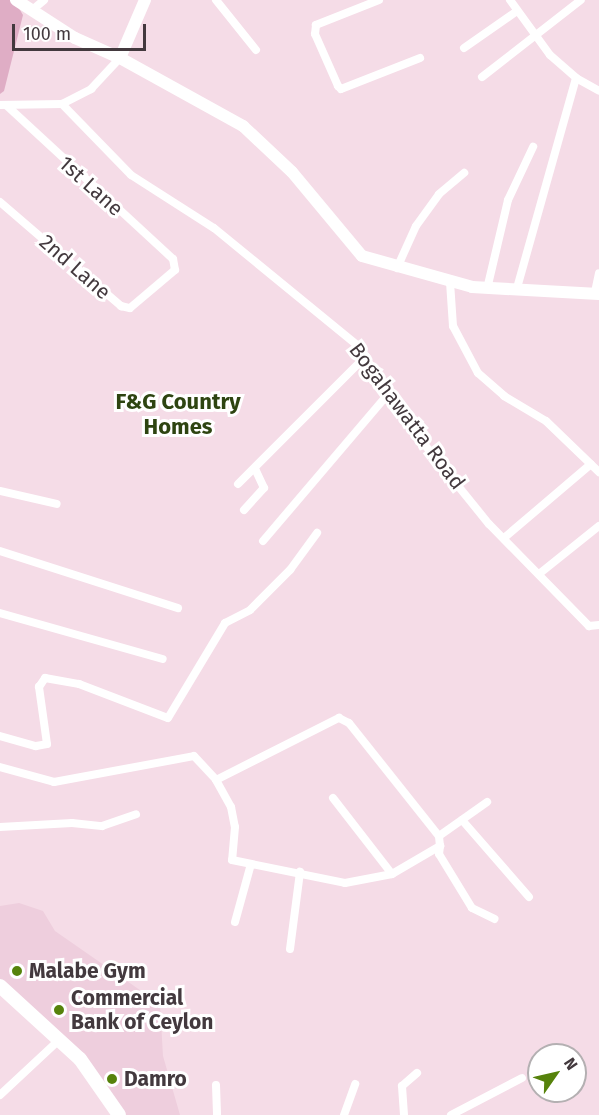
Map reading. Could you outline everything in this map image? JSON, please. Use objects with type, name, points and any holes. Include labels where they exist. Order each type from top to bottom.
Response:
[{"type":"main road","points":[[0,986],[60,1039],[89,1070],[119,1115]]},
{"type":"street","points":[[16,0],[75,38],[120,57],[243,126],[292,171],[349,245],[362,256],[450,282],[487,289],[517,288],[597,293],[599,273]]},
{"type":"street","points":[[32,11],[44,0]]},
{"type":"street","points":[[4,106],[62,104],[91,89],[120,57],[145,0]]},
{"type":"street","points":[[216,0],[256,50]]},
{"type":"street","points":[[379,0],[316,25],[315,34],[338,86],[341,89],[420,58]]},
{"type":"street","points":[[510,0],[535,37],[576,78],[599,91]]},
{"type":"street","points":[[482,77],[580,0]]},
{"type":"street","points":[[464,48],[517,11]]},
{"type":"street","points":[[517,288],[576,78]]},
{"type":"street","name":"Bogahawatta Road","points":[[62,104],[131,175],[214,228],[334,323],[366,356],[388,394],[416,434],[504,538],[590,626],[599,625]]},
{"type":"street","name":"1st Lane","points":[[4,106],[177,264]]},
{"type":"street","points":[[487,289],[507,200],[533,147]]},
{"type":"street","points":[[397,268],[416,226],[440,194],[464,173]]},
{"type":"street","name":"2nd Lane","points":[[0,202],[121,306],[130,308],[177,264]]},
{"type":"street","points":[[450,282],[453,326],[478,373],[504,396],[546,421],[599,472]]},
{"type":"street","points":[[238,484],[366,356]]},
{"type":"street","points":[[263,541],[388,394]]},
{"type":"street","points":[[504,538],[591,464]]},
{"type":"street","points":[[244,510],[264,488],[255,469]]},
{"type":"street","points":[[0,491],[57,504]]},
{"type":"street","points":[[539,574],[599,526]]},
{"type":"street","points":[[0,736],[36,746],[47,744],[39,687],[45,678],[79,684],[168,718],[225,623],[250,610],[290,570],[317,533]]},
{"type":"street","points":[[0,551],[178,608]]},
{"type":"street","points":[[0,614],[163,658]]},
{"type":"street","points":[[216,780],[339,718],[349,723],[440,836],[439,854],[472,908],[495,919]]},
{"type":"street","points":[[0,767],[54,782],[194,756],[204,764],[216,780],[231,807],[235,827],[232,860],[276,867],[345,883],[392,873],[440,846]]},
{"type":"street","points":[[333,798],[392,873]]},
{"type":"street","points":[[440,836],[487,802]]},
{"type":"street","points":[[0,827],[72,823],[102,826],[136,814]]},
{"type":"street","points":[[462,819],[529,897]]},
{"type":"street","points":[[235,922],[251,864]]},
{"type":"street","points":[[290,948],[300,872]]},
{"type":"street","points":[[0,1095],[60,1039]]},
{"type":"street","points":[[404,1115],[402,1086],[417,1073]]},
{"type":"street","points":[[451,1115],[522,1078]]},
{"type":"street","points":[[344,1115],[355,1083]]},
{"type":"street","points":[[216,1086],[217,1115]]},
{"type":"shaded area","points":[[0,0],[14,0],[23,15],[4,91],[0,94]]},
{"type":"shaded area","points":[[19,903],[43,911],[55,931],[160,1004],[163,1056],[180,1115],[124,1115],[0,981],[0,906]]},
{"type":"place","name":"Malabe Gym","points":[[17,971]]},
{"type":"place","name":"Commercial Bank of Ceylon","points":[[59,1010]]},
{"type":"place","name":"Damro","points":[[112,1079]]},
{"type":"district","name":"F&G Country Homes","points":[[178,414]]}]
